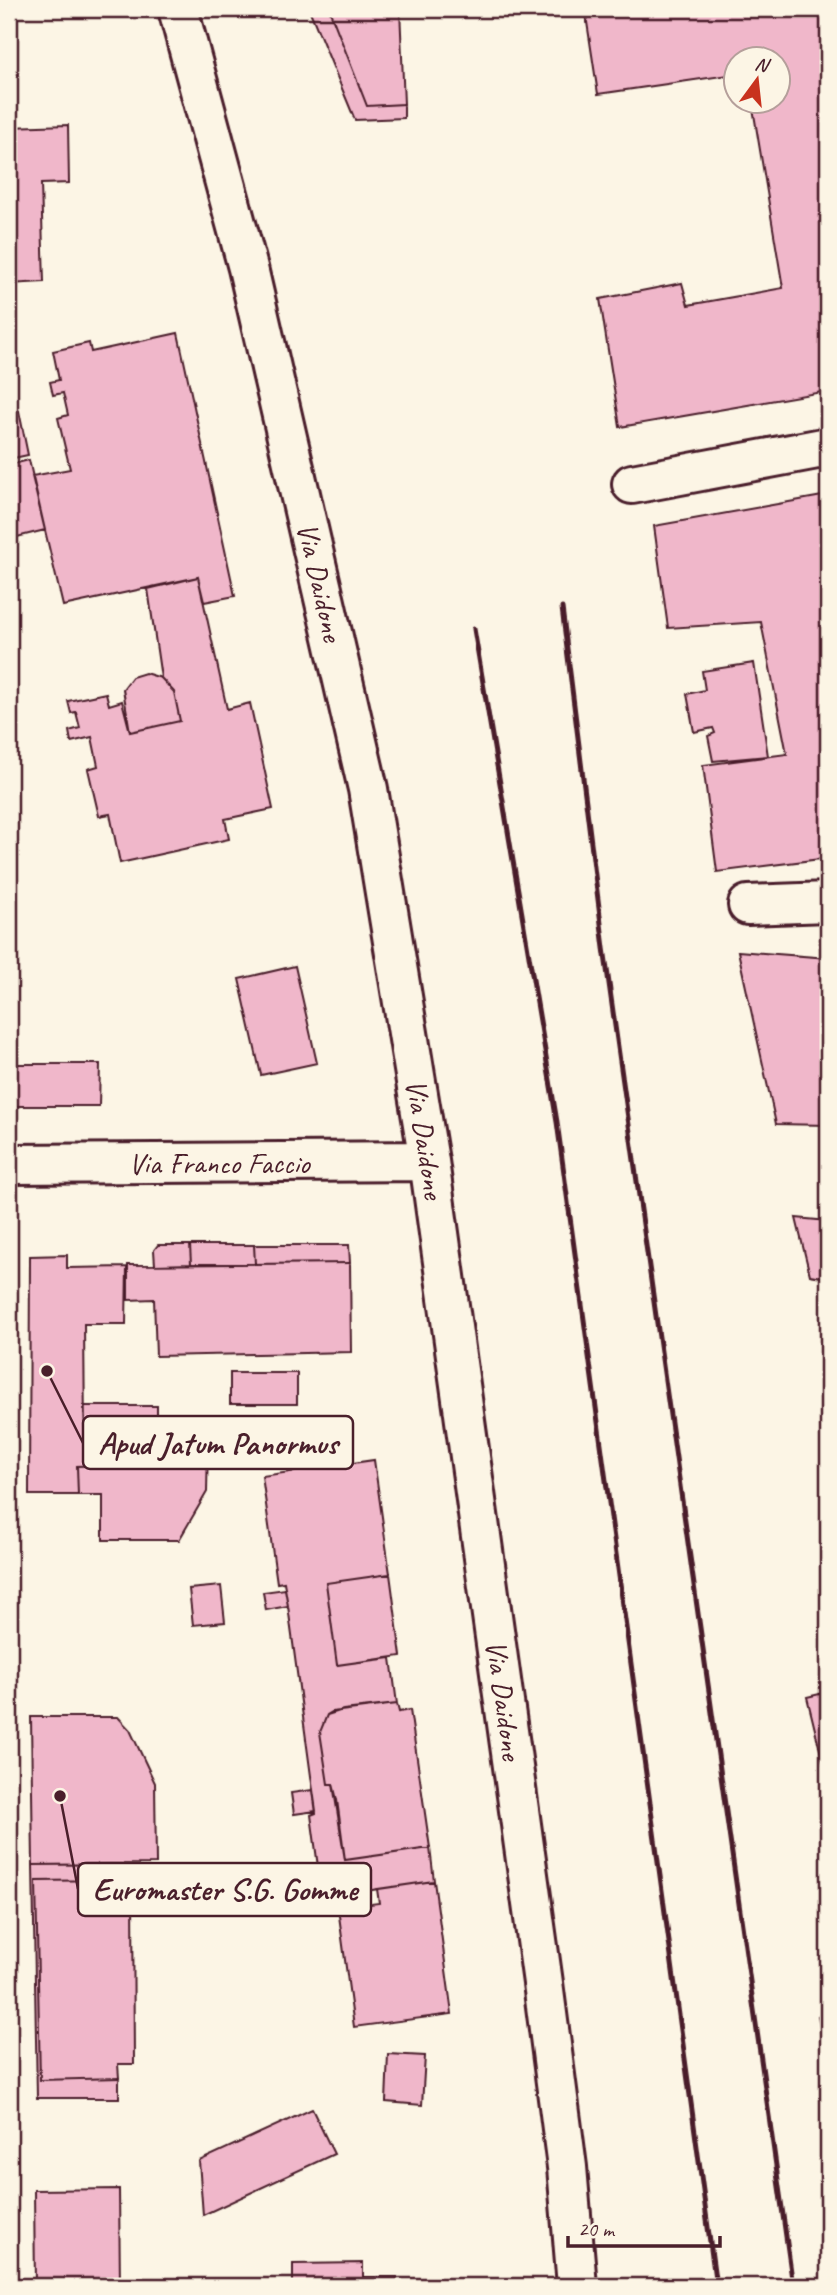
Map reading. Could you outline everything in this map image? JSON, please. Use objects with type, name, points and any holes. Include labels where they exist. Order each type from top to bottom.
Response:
[{"type":"street","name":"Via Daidone","points":[[178,9],[248,268],[368,789],[429,1161],[545,1996],[567,2167],[577,2286]]},
{"type":"street","points":[[632,484],[828,447]]},
{"type":"street","points":[[748,905],[828,902]]},
{"type":"street","name":"Via Franco Faccio","points":[[9,1164],[429,1161]]},
{"type":"building","points":[[309,9],[329,9],[367,106],[404,104],[404,118],[355,120]]},
{"type":"building","points":[[329,9],[400,9],[404,104],[367,106]]},
{"type":"building","points":[[585,9],[828,9],[828,391],[620,427],[600,299],[682,283],[688,305],[783,288],[754,116],[792,116],[792,46],[722,46],[722,76],[598,94]]},
{"type":"building","points":[[68,125],[69,183],[41,184],[44,282],[9,284],[9,127]]},
{"type":"building","points":[[178,333],[235,596],[204,602],[198,577],[63,606],[32,476],[70,469],[58,418],[68,415],[63,393],[53,395],[50,382],[59,380],[53,351],[89,343],[91,352]]},
{"type":"building","points":[[19,411],[28,455],[9,459],[9,413]]},
{"type":"building","points":[[29,460],[45,530],[9,539],[9,465]]},
{"type":"building","points":[[828,495],[828,858],[717,872],[703,765],[787,754],[761,622],[668,628],[654,526]]},
{"type":"building","points":[[198,577],[227,709],[250,703],[273,809],[225,819],[229,839],[120,863],[110,814],[99,816],[88,769],[98,766],[92,737],[71,742],[69,731],[80,728],[76,712],[71,713],[68,701],[106,693],[109,705],[122,701],[130,732],[180,721],[174,692],[161,678],[148,589]]},
{"type":"building","points":[[754,663],[768,756],[713,761],[708,736],[715,733],[713,728],[694,732],[687,694],[705,690],[702,671]]},
{"type":"building","points":[[145,673],[161,678],[174,692],[180,721],[130,732],[123,689],[132,677]]},
{"type":"building","points":[[738,951],[828,958],[828,1125],[776,1124]]},
{"type":"building","points":[[295,966],[317,1063],[261,1075],[239,979]]},
{"type":"building","points":[[9,1064],[100,1064],[99,1106],[9,1106]]},
{"type":"building","points":[[796,1218],[828,1221],[828,1278],[810,1275]]},
{"type":"building","points":[[158,1245],[190,1245],[191,1264],[155,1265],[154,1250]]},
{"type":"building","points":[[190,1245],[254,1245],[255,1264],[191,1264]]},
{"type":"building","points":[[254,1245],[349,1245],[350,1263],[255,1264]]},
{"type":"building","points":[[67,1255],[67,1268],[127,1267],[126,1324],[84,1324],[85,1436],[106,1435],[106,1465],[77,1466],[78,1495],[29,1495],[30,1256]]},
{"type":"building","points":[[350,1263],[351,1352],[156,1356],[154,1299],[128,1300],[128,1265]]},
{"type":"building","points":[[230,1373],[297,1373],[297,1404],[230,1404]]},
{"type":"building","points":[[84,1406],[157,1406],[157,1444],[208,1445],[207,1492],[179,1540],[103,1540],[103,1495],[78,1495],[77,1466],[106,1465],[106,1435],[85,1436]]},
{"type":"building","points":[[374,1460],[390,1574],[326,1583],[337,1665],[391,1658],[397,1704],[343,1710],[327,1715],[320,1732],[328,1784],[333,1784],[345,1860],[430,1848],[434,1881],[351,1893],[350,1885],[321,1889],[311,1815],[316,1813],[288,1606],[284,1582],[277,1583],[262,1476]]},
{"type":"building","points":[[390,1574],[401,1656],[337,1665],[326,1583]]},
{"type":"building","points":[[221,1586],[225,1622],[193,1625],[189,1589]]},
{"type":"building","points":[[285,1589],[288,1606],[266,1610],[263,1592]]},
{"type":"building","points":[[828,1692],[828,1783],[807,1697]]},
{"type":"building","points":[[397,1704],[399,1712],[410,1710],[430,1848],[345,1860],[337,1800],[333,1784],[328,1784],[320,1732],[327,1715],[332,1712]]},
{"type":"building","points":[[31,1717],[118,1717],[130,1730],[155,1783],[156,1864],[33,1865]]},
{"type":"building","points":[[313,1790],[316,1811],[294,1814],[291,1793]]},
{"type":"building","points":[[121,1864],[122,1891],[113,1891],[113,1880],[36,1881],[40,2080],[119,2078],[119,2098],[37,2098],[33,1865]]},
{"type":"building","points":[[113,1880],[113,1891],[133,1891],[134,2064],[118,2064],[119,2078],[40,2080],[36,1881]]},
{"type":"building","points":[[434,1881],[452,2014],[354,2027],[338,1908],[379,1903],[377,1889]]},
{"type":"building","points":[[828,2014],[828,2081],[818,2016]]},
{"type":"building","points":[[388,2054],[425,2056],[422,2105],[386,2102]]},
{"type":"building","points":[[312,2109],[334,2154],[203,2215],[199,2161]]},
{"type":"building","points":[[119,2189],[120,2286],[35,2286],[34,2190]]},
{"type":"building","points":[[363,2263],[363,2277],[397,2277],[397,2286],[293,2286],[293,2264]]},
{"type":"railway","points":[[562,608],[604,948],[793,2286]]},
{"type":"railway","points":[[474,629],[557,1122],[716,2286]]},
{"type":"place","name":"Apud Jatum Panormus","points":[[47,1371]]},
{"type":"place","name":"Euromaster S.G. Gomme","points":[[60,1796]]}]
